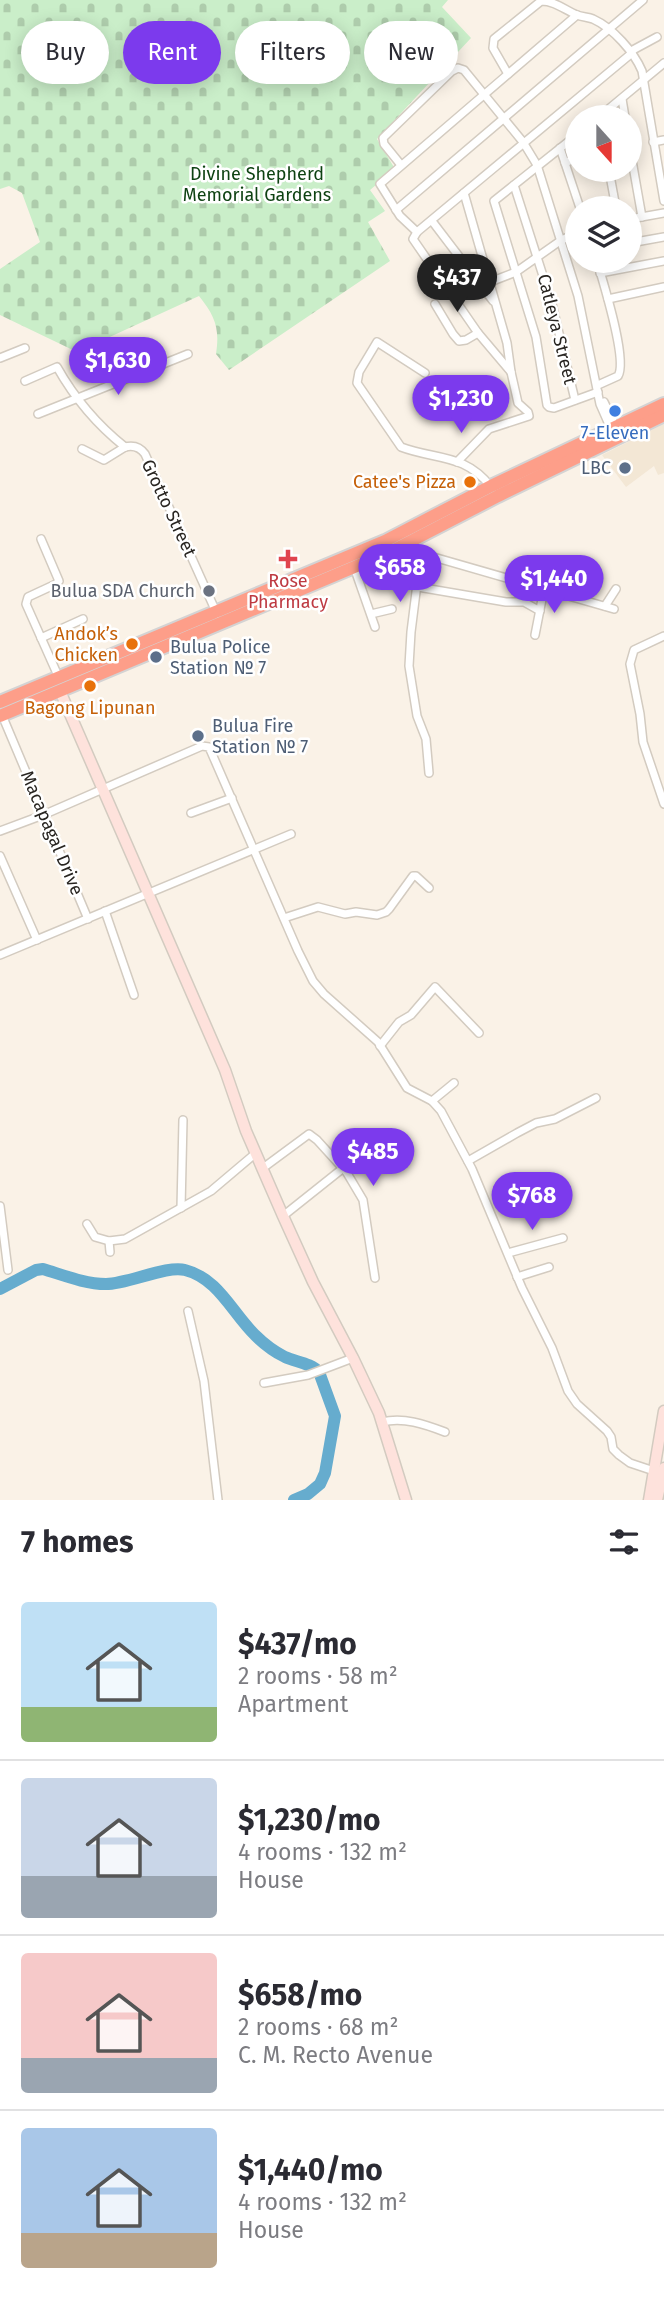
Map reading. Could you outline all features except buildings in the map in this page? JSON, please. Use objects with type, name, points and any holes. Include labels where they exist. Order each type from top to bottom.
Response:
[{"type":"highway","points":[[218,617],[415,547],[495,491],[664,404]]},
{"type":"highway","points":[[1,710],[218,617],[664,415]]},
{"type":"street","points":[[396,210],[643,0]]},
{"type":"street","points":[[508,74],[493,48],[493,41],[541,1],[594,19],[608,29],[631,52],[645,78],[664,201]]},
{"type":"street","points":[[417,232],[402,219],[380,184],[577,15]]},
{"type":"street","points":[[511,372],[478,333],[413,239],[417,232],[631,52],[657,37]]},
{"type":"street","points":[[614,105],[664,64]]},
{"type":"street","points":[[401,164],[384,144],[383,138],[452,71],[458,68],[464,71],[523,142],[537,165],[580,303],[598,388],[613,428]]},
{"type":"street","points":[[622,99],[623,105]]},
{"type":"street","points":[[653,142],[664,140]]},
{"type":"street","points":[[565,144],[494,201],[538,346],[547,405],[552,408],[575,400],[621,372],[620,353],[600,274],[664,261]]},
{"type":"street","points":[[560,148],[565,163]]},
{"type":"street","name":"Catleya Street","points":[[514,185],[558,325],[575,400]]},
{"type":"street","points":[[457,462],[489,429],[529,416],[519,404],[509,350],[464,193]]},
{"type":"street","points":[[642,217],[664,213]]},
{"type":"street","points":[[432,221],[497,306]]},
{"type":"street","points":[[642,241],[664,237]]},
{"type":"street","points":[[490,282],[516,272],[565,238]]},
{"type":"street","points":[[608,299],[664,287]]},
{"type":"street","points":[[435,304],[459,341],[478,333]]},
{"type":"street","points":[[425,373],[377,342],[357,377],[357,383],[401,447],[457,462],[477,471],[495,491]]},
{"type":"street","points":[[0,358],[25,348]]},
{"type":"street","points":[[38,414],[188,354]]},
{"type":"street","name":"Grotto Street","points":[[25,381],[57,367],[77,399],[104,431],[125,447],[138,448],[145,454],[218,617]]},
{"type":"street","points":[[82,449],[104,460],[125,447]]},
{"type":"street","points":[[41,539],[59,580],[56,584],[30,595],[26,601],[102,788],[225,1070],[283,1216],[313,1282],[354,1358],[382,1422],[406,1500]]},
{"type":"street","points":[[429,773],[426,739],[417,716],[410,666],[411,632],[418,587],[415,547],[544,589],[614,608]]},
{"type":"street","points":[[354,567],[375,627]]},
{"type":"street","points":[[418,587],[524,602],[540,611]]},
{"type":"street","points":[[535,635],[544,589]]},
{"type":"street","points":[[606,606],[615,589]]},
{"type":"street","points":[[371,614],[392,609]]},
{"type":"street","points":[[41,638],[83,620]]},
{"type":"street","points":[[664,636],[635,650],[630,664],[644,750],[664,804]]},
{"type":"street","name":"Macapagal Drive","points":[[1,710],[88,919]]},
{"type":"street","points":[[0,831],[209,747],[313,981],[324,995],[380,1046],[407,1088],[432,1101],[441,1111],[468,1161],[517,1277],[552,1348],[568,1391],[577,1404],[607,1431],[613,1449],[619,1455],[630,1463],[661,1472]]},
{"type":"street","points":[[191,813],[232,798]]},
{"type":"street","points":[[0,955],[291,834]]},
{"type":"street","points":[[0,856],[37,940]]},
{"type":"street","points":[[284,918],[318,907],[345,915],[356,912],[377,915],[389,909],[413,876],[429,888]]},
{"type":"street","points":[[105,911],[134,995]]},
{"type":"street","points":[[380,1046],[435,987],[479,1033]]},
{"type":"street","points":[[432,1101],[454,1083]]},
{"type":"street","points":[[468,1161],[517,1133],[555,1119],[596,1098]]},
{"type":"street","points":[[181,1208],[183,1120]]},
{"type":"street","points":[[263,1168],[309,1134],[325,1148],[354,1182],[363,1200],[375,1278]]},
{"type":"street","points":[[87,1224],[95,1237],[109,1241],[131,1236],[211,1191],[256,1153]]},
{"type":"street","points":[[283,1216],[342,1169]]},
{"type":"street","points":[[0,1206],[8,1270]]},
{"type":"street","points":[[508,1253],[563,1238]]},
{"type":"street","points":[[109,1241],[110,1252]]},
{"type":"street","points":[[517,1277],[549,1267]]},
{"type":"street","points":[[188,1311],[204,1381],[218,1500]]},
{"type":"street","points":[[264,1383],[308,1375],[354,1358]]},
{"type":"street","points":[[657,1500],[664,1411]]},
{"type":"street","points":[[382,1422],[394,1419],[421,1423],[445,1432]]},
{"type":"street","points":[[649,1500],[661,1472]]},
{"type":"shaded area","points":[[664,424],[664,473],[658,475],[654,466],[626,487],[602,455]]},
{"type":"green space","name":"Divine Shepherd Memorial Gardens","points":[[0,0],[448,0],[442,7],[455,21],[364,21],[364,84],[428,84],[377,139],[395,169],[370,190],[385,211],[368,222],[390,261],[229,370],[216,354],[215,323],[199,296],[77,352],[0,315],[0,269],[40,242],[22,193],[9,186],[0,189]]},
{"type":"green space","points":[[458,24],[471,38],[458,52]]},
{"type":"waterway","points":[[0,1289],[43,1269],[98,1284],[115,1283],[177,1269],[197,1274],[207,1281],[265,1344],[277,1353],[319,1372],[335,1416],[325,1473],[320,1484],[308,1494],[294,1500]]},
{"type":"place","name":"7-Eleven","points":[[615,411]]},
{"type":"place","name":"LBC","points":[[625,468]]},
{"type":"place","name":"Catee's Pizza","points":[[470,482]]},
{"type":"place","name":"Rose Pharmacy","points":[[288,559]]},
{"type":"place","name":"Bulua SDA Church","points":[[209,591]]},
{"type":"place","name":"Andok’s Chicken","points":[[132,644]]},
{"type":"place","name":"Bulua Police Station № 7","points":[[156,657]]},
{"type":"place","name":"Bagong Lipunan","points":[[90,686]]},
{"type":"place","name":"Bulua Fire Station № 7","points":[[198,736]]}]
